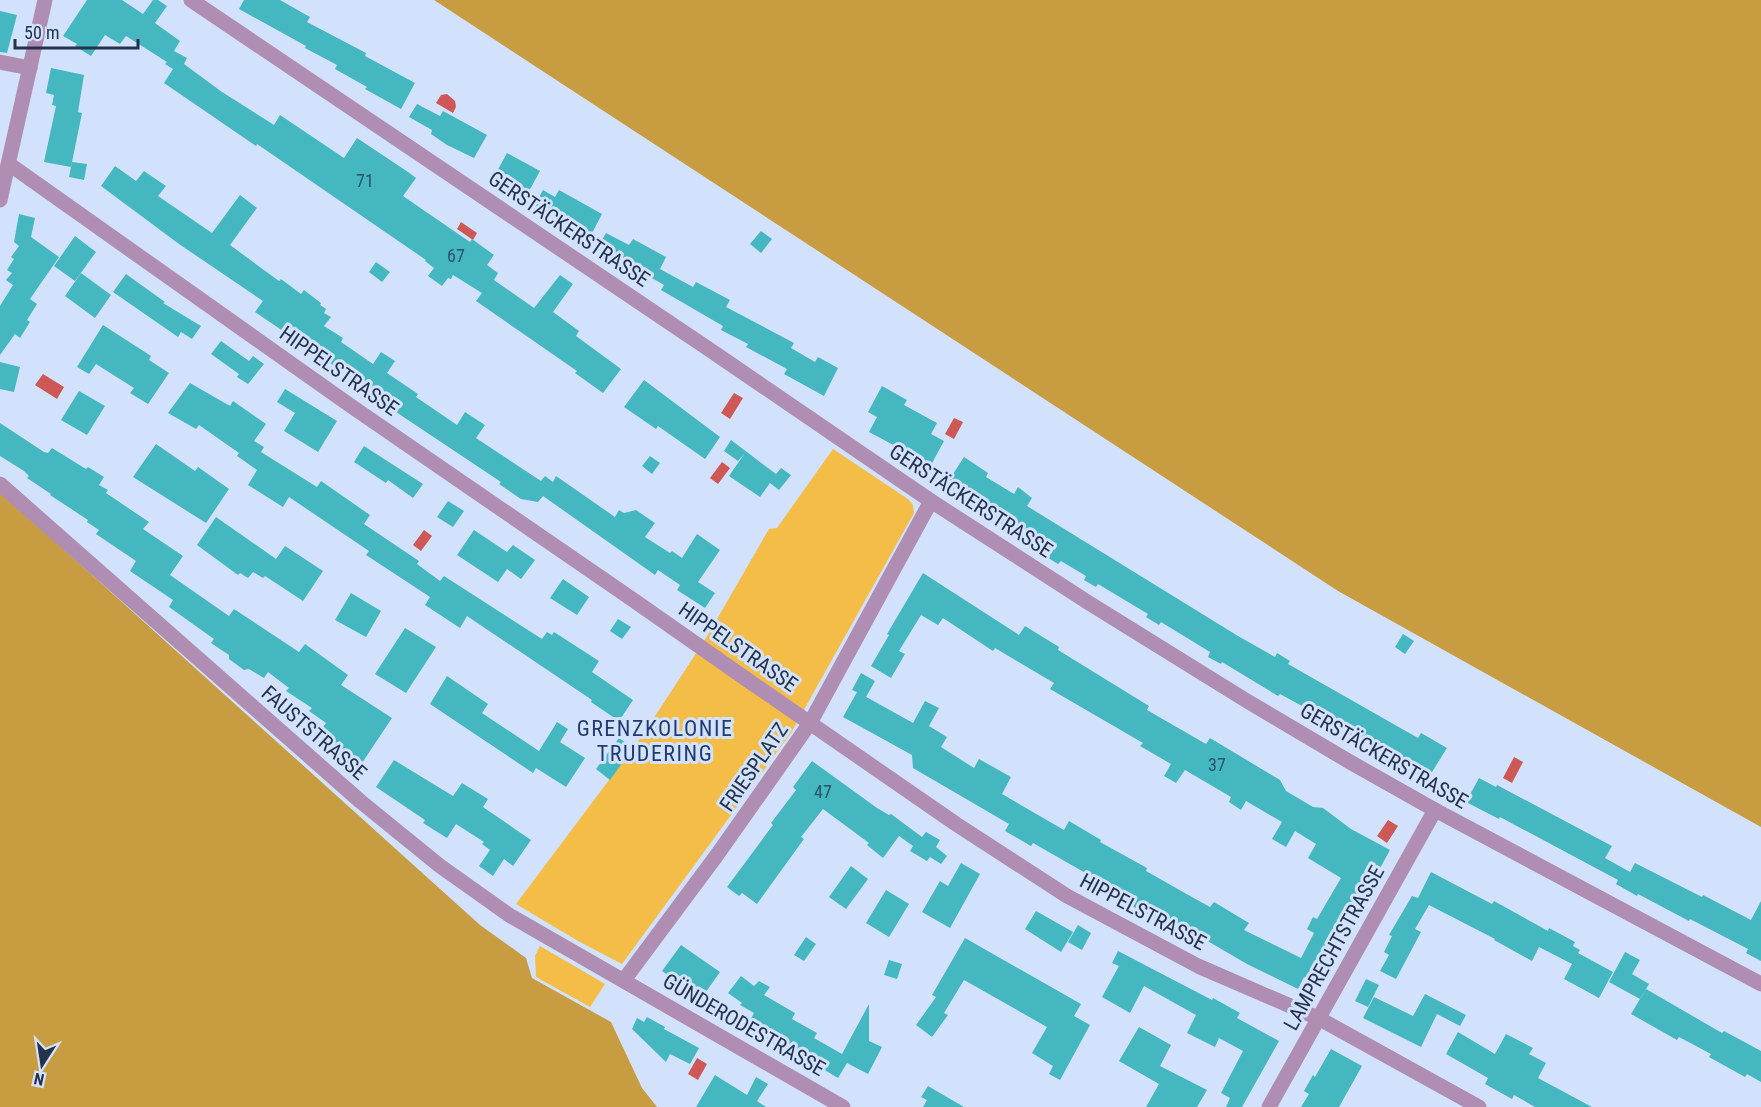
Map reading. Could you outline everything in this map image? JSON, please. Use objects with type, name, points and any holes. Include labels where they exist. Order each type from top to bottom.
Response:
[{"type":"street","points":[[0,200],[45,0]]},
{"type":"street","name":"GERSTÄCKERSTRASSE","points":[[191,0],[931,501],[1089,603],[1247,702],[1435,810],[1761,984]]},
{"type":"street","points":[[0,62],[30,68]]},
{"type":"street","name":"HIPPELSTRASSE","points":[[9,164],[351,406],[956,824],[1067,896],[1198,966],[1318,1018],[1479,1107]]},
{"type":"street","name":"FAUSTSTRASSE","points":[[0,484],[360,801],[440,866],[509,915],[624,980]]},
{"type":"street","name":"FRIESPLATZ","points":[[624,980],[717,855],[810,723],[931,501]]},
{"type":"street","name":"LAMPRECHTSTRASSE","points":[[1269,1107],[1435,810]]},
{"type":"street","name":"GÜNDERODESTRASSE","points":[[624,980],[843,1107]]},
{"type":"shaded area","points":[[434,0],[1761,0],[1761,827],[1338,591]]},
{"type":"shaded area","points":[[447,94],[455,101],[456,107],[453,113],[436,103],[441,95]]},
{"type":"shaded area","points":[[461,222],[477,233],[473,240],[457,229]]},
{"type":"shaded area","points":[[43,374],[64,387],[57,399],[35,385]]},
{"type":"shaded area","points":[[734,393],[743,398],[730,419],[721,413]]},
{"type":"shaded area","points":[[954,418],[963,422],[954,439],[945,434]]},
{"type":"shaded area","points":[[833,449],[908,499],[913,505],[914,513],[791,733],[622,964],[516,904],[642,736],[706,638],[769,529],[777,528]]},
{"type":"shaded area","points":[[722,462],[730,468],[718,484],[710,478]]},
{"type":"shaded area","points":[[0,492],[480,925],[526,958],[532,978],[611,1022],[642,1088],[657,1107],[0,1107]]},
{"type":"shaded area","points":[[424,530],[432,536],[421,551],[413,545]]},
{"type":"shaded area","points":[[1514,757],[1523,762],[1512,783],[1503,778]]},
{"type":"shaded area","points":[[1388,820],[1398,826],[1387,843],[1377,836]]},
{"type":"shaded area","points":[[540,946],[605,984],[590,1007],[536,977],[535,956]]},
{"type":"shaded area","points":[[697,1058],[707,1064],[698,1080],[688,1074]]},
{"type":"building","points":[[87,0],[122,0],[143,14],[153,0],[158,0],[167,6],[155,23],[180,41],[174,51],[187,58],[184,64],[222,92],[274,125],[280,115],[344,158],[357,138],[408,172],[416,178],[403,196],[470,242],[472,239],[494,255],[487,265],[498,273],[494,280],[534,308],[560,275],[573,284],[553,312],[579,331],[576,336],[621,369],[603,393],[575,373],[577,371],[476,301],[482,293],[453,275],[442,286],[428,276],[434,268],[426,260],[164,83],[173,69],[165,64],[167,62],[126,36],[120,44],[105,35],[91,56],[75,46],[77,44],[63,36]]},
{"type":"building","points":[[244,0],[280,0],[310,17],[307,22],[366,53],[365,56],[415,83],[401,109],[335,69],[337,65],[239,9]]},
{"type":"building","points":[[0,11],[17,15],[7,53],[0,52]]},
{"type":"building","points":[[51,68],[84,75],[78,112],[82,113],[71,167],[44,162],[56,106],[52,105],[54,95],[46,93]]},
{"type":"building","points":[[417,104],[440,116],[443,111],[487,135],[474,158],[447,145],[431,134],[432,130],[409,117]]},
{"type":"building","points":[[507,153],[540,171],[528,193],[495,175]]},
{"type":"building","points":[[72,162],[87,164],[84,180],[69,177]]},
{"type":"building","points":[[115,166],[136,181],[144,171],[166,186],[158,196],[212,233],[240,195],[257,208],[230,245],[279,281],[281,279],[301,294],[304,290],[321,303],[320,305],[326,309],[324,313],[331,317],[324,326],[343,338],[341,342],[373,364],[381,352],[395,361],[387,373],[418,394],[416,397],[457,425],[465,412],[485,425],[476,438],[541,481],[545,476],[553,482],[556,476],[615,517],[619,510],[624,513],[636,510],[655,523],[645,537],[670,553],[672,551],[682,558],[697,534],[720,550],[698,582],[715,593],[705,608],[677,590],[680,585],[658,570],[655,575],[543,496],[538,502],[521,499],[499,484],[501,482],[402,416],[379,399],[380,397],[255,312],[263,301],[179,244],[101,186]]},
{"type":"building","points":[[543,190],[555,197],[559,190],[602,214],[591,235],[535,205]]},
{"type":"building","points":[[19,214],[35,218],[31,237],[59,257],[30,299],[37,304],[27,320],[30,322],[20,338],[15,334],[0,355],[0,306],[13,285],[6,280],[12,273],[7,270],[14,259],[11,257],[19,246],[14,242]]},
{"type":"building","points":[[761,231],[772,239],[761,253],[750,244]]},
{"type":"building","points":[[606,233],[629,245],[633,239],[666,257],[660,269],[693,287],[696,282],[730,300],[726,307],[794,343],[791,348],[815,362],[818,357],[838,368],[824,396],[784,374],[787,369],[746,347],[748,344],[721,330],[723,326],[661,290],[664,285],[598,247]]},
{"type":"building","points":[[75,236],[96,252],[75,281],[54,266]]},
{"type":"building","points":[[376,262],[390,272],[382,282],[369,272]]},
{"type":"building","points":[[81,273],[111,295],[95,318],[65,296]]},
{"type":"building","points":[[126,274],[165,302],[163,303],[201,326],[192,339],[181,332],[178,337],[113,292]]},
{"type":"building","points":[[103,325],[151,356],[149,360],[169,373],[148,404],[130,393],[134,388],[96,364],[89,374],[77,367]]},
{"type":"building","points":[[221,341],[249,361],[253,356],[264,364],[248,384],[237,377],[239,374],[211,354]]},
{"type":"building","points":[[0,362],[20,367],[14,392],[0,389]]},
{"type":"building","points":[[644,380],[720,437],[705,459],[658,426],[656,429],[624,407]]},
{"type":"building","points":[[190,383],[230,406],[233,401],[266,424],[254,441],[264,447],[261,452],[317,487],[321,481],[370,515],[364,524],[419,561],[417,564],[440,581],[444,576],[542,639],[547,632],[552,635],[554,632],[599,661],[592,672],[633,700],[619,721],[591,702],[592,700],[467,616],[460,628],[425,605],[430,597],[366,555],[369,551],[289,497],[283,507],[248,485],[257,470],[237,456],[239,453],[199,425],[196,429],[168,413]]},
{"type":"building","points":[[882,386],[907,400],[904,405],[937,423],[931,434],[944,441],[931,465],[869,432],[877,417],[868,412]]},
{"type":"building","points":[[285,389],[337,421],[318,452],[284,431],[295,413],[277,402]]},
{"type":"building","points":[[79,391],[105,406],[87,435],[61,420]]},
{"type":"building","points":[[0,423],[44,452],[48,453],[52,448],[104,477],[99,485],[108,490],[106,493],[149,522],[143,529],[183,556],[170,575],[229,616],[234,609],[299,652],[305,644],[348,675],[341,685],[392,718],[360,766],[327,744],[328,742],[318,735],[326,723],[309,711],[312,708],[286,691],[289,688],[268,672],[264,678],[249,669],[244,670],[229,659],[229,655],[211,643],[214,639],[169,607],[173,600],[130,571],[136,561],[96,534],[99,530],[87,522],[88,520],[50,495],[27,478],[29,476],[24,471],[0,456]]},
{"type":"building","points":[[731,440],[776,474],[781,468],[791,475],[779,490],[770,483],[760,497],[729,476],[745,453],[738,461],[724,451]]},
{"type":"building","points":[[156,444],[195,471],[198,467],[229,489],[206,523],[133,477]]},
{"type":"building","points":[[364,446],[423,484],[413,498],[388,480],[386,483],[354,462]]},
{"type":"building","points":[[650,456],[660,463],[652,474],[642,466]]},
{"type":"building","points":[[964,457],[988,473],[986,477],[1014,494],[1018,487],[1032,498],[1027,506],[1238,636],[1275,657],[1277,653],[1290,661],[1288,664],[1418,738],[1421,733],[1447,748],[1427,780],[1402,764],[1400,767],[1389,761],[1391,758],[1325,720],[1323,723],[1311,716],[1313,712],[1280,694],[1278,696],[1222,662],[1221,664],[1208,657],[1210,652],[1161,622],[1159,625],[1146,617],[1148,614],[1098,584],[1096,587],[1084,580],[1086,576],[1061,561],[1058,564],[1045,556],[1047,553],[969,504],[971,500],[946,485]]},
{"type":"building","points":[[448,501],[464,511],[453,527],[437,517]]},
{"type":"building","points":[[216,517],[276,559],[285,546],[323,571],[303,601],[265,576],[263,578],[253,572],[248,578],[240,573],[238,575],[197,545]]},
{"type":"building","points":[[474,530],[507,552],[513,545],[535,560],[521,579],[507,569],[498,582],[457,555]]},
{"type":"building","points":[[923,573],[1019,635],[1025,626],[1059,647],[1058,650],[1149,706],[1147,710],[1206,744],[1210,738],[1280,780],[1286,791],[1313,807],[1323,808],[1351,829],[1390,850],[1372,883],[1366,880],[1313,981],[1304,977],[1298,989],[1247,964],[1180,925],[1176,931],[1159,922],[1095,884],[1097,880],[1082,871],[1033,843],[1031,846],[1005,831],[1009,824],[913,768],[912,755],[843,717],[857,692],[852,690],[861,673],[875,681],[866,697],[913,723],[925,701],[939,708],[929,726],[947,737],[941,747],[974,768],[979,759],[1011,777],[1002,794],[1064,830],[1069,821],[1183,892],[1210,907],[1214,902],[1249,923],[1244,930],[1301,958],[1314,933],[1307,929],[1313,917],[1317,919],[1341,878],[1308,858],[1316,844],[1295,831],[1286,847],[1272,839],[1282,822],[1246,801],[1241,810],[1229,802],[1231,797],[1185,770],[1176,783],[1164,776],[1171,764],[1140,746],[1143,743],[1050,689],[1054,683],[995,648],[993,651],[943,618],[938,625],[921,615],[899,651],[905,654],[891,678],[871,666]]},
{"type":"building","points":[[563,579],[589,597],[577,615],[550,598]]},
{"type":"building","points":[[351,593],[381,611],[366,637],[335,620]]},
{"type":"building","points":[[618,619],[631,627],[622,639],[610,631]]},
{"type":"building","points":[[405,628],[436,647],[406,693],[375,674]]},
{"type":"building","points":[[1403,634],[1414,641],[1405,654],[1395,647]]},
{"type":"building","points":[[447,676],[488,704],[482,713],[539,751],[557,722],[568,729],[560,742],[585,758],[566,787],[536,768],[533,773],[430,704]]},
{"type":"building","points":[[619,738],[633,748],[610,780],[596,769]]},
{"type":"building","points":[[394,760],[453,796],[462,783],[488,799],[483,807],[531,840],[513,866],[504,859],[493,876],[479,866],[490,850],[482,844],[484,842],[456,824],[447,838],[423,823],[425,820],[376,787]]},
{"type":"building","points":[[812,761],[922,837],[926,832],[940,840],[936,847],[947,856],[941,864],[930,857],[927,861],[910,851],[913,846],[899,836],[883,858],[867,845],[869,843],[823,809],[801,837],[804,839],[757,904],[742,893],[739,896],[727,887],[773,825],[771,823],[796,790],[793,787]]},
{"type":"building","points":[[1479,778],[1496,787],[1497,785],[1612,846],[1605,858],[1630,872],[1635,863],[1751,920],[1761,901],[1761,961],[1746,953],[1748,949],[1638,894],[1637,896],[1616,884],[1618,880],[1500,817],[1499,819],[1466,802]]},
{"type":"building","points":[[961,863],[980,874],[950,928],[922,912],[940,881],[948,886]]},
{"type":"building","points":[[851,866],[868,879],[846,909],[829,897]]},
{"type":"building","points":[[1431,872],[1492,904],[1494,901],[1548,931],[1549,928],[1575,942],[1573,946],[1580,950],[1578,953],[1613,972],[1599,998],[1564,979],[1572,964],[1539,947],[1532,961],[1429,905],[1415,929],[1421,932],[1396,979],[1380,971],[1389,955],[1384,952],[1392,936],[1389,935],[1412,896],[1418,898]]},
{"type":"building","points":[[886,890],[909,904],[889,937],[866,923]]},
{"type":"building","points":[[1036,911],[1073,932],[1061,952],[1025,929]]},
{"type":"building","points":[[1078,925],[1091,933],[1082,950],[1068,942]]},
{"type":"building","points":[[806,937],[816,944],[804,961],[794,955]]},
{"type":"building","points":[[965,938],[1081,1004],[1074,1016],[1090,1025],[1060,1080],[1049,1074],[1053,1066],[1032,1053],[1047,1027],[964,980],[944,1013],[948,1015],[932,1037],[916,1025],[936,997],[932,995]]},
{"type":"building","points":[[681,945],[720,972],[701,999],[662,971]]},
{"type":"building","points":[[1118,951],[1240,1013],[1237,1018],[1279,1041],[1242,1107],[1226,1107],[1230,1098],[1221,1093],[1243,1051],[1219,1038],[1215,1047],[1187,1033],[1196,1015],[1144,986],[1130,1013],[1102,997],[1119,966],[1112,963]]},
{"type":"building","points":[[1625,952],[1640,960],[1632,974],[1649,984],[1640,999],[1609,982]]},
{"type":"building","points":[[889,960],[902,964],[897,979],[884,975]]},
{"type":"building","points":[[741,976],[754,986],[759,981],[770,987],[764,995],[795,1013],[792,1019],[817,1033],[814,1038],[842,1054],[869,1004],[869,1041],[882,1047],[868,1074],[847,1063],[838,1078],[803,1057],[801,1060],[746,1028],[754,1013],[740,1005],[742,1003],[728,993]]},
{"type":"building","points":[[1366,979],[1379,985],[1368,1007],[1355,1001]]},
{"type":"building","points":[[1646,989],[1722,1033],[1724,1031],[1761,1051],[1761,1082],[1747,1074],[1745,1077],[1709,1057],[1711,1054],[1679,1037],[1677,1040],[1631,1014]]},
{"type":"building","points":[[1425,994],[1466,1015],[1460,1026],[1437,1014],[1421,1047],[1363,1018],[1374,997],[1413,1016]]},
{"type":"building","points":[[647,1017],[699,1048],[690,1064],[670,1054],[666,1062],[632,1029],[637,1018],[644,1022]]},
{"type":"building","points":[[1139,1027],[1171,1045],[1160,1066],[1207,1090],[1197,1107],[1146,1107],[1159,1084],[1119,1061]]},
{"type":"building","points":[[1458,1032],[1495,1054],[1506,1034],[1533,1048],[1529,1054],[1546,1063],[1538,1078],[1592,1107],[1535,1107],[1514,1095],[1512,1099],[1485,1084],[1488,1078],[1446,1054]]},
{"type":"building","points":[[1331,1049],[1362,1066],[1339,1107],[1301,1107],[1309,1094],[1304,1091]]},
{"type":"building","points":[[715,1075],[747,1095],[756,1077],[768,1084],[757,1101],[766,1107],[696,1107]]},
{"type":"building","points":[[928,1086],[964,1107],[923,1107],[927,1100],[921,1097]]},
{"type":"district","name":"GRENZKOLONIE TRUDERING","points":[[655,740]]}]
